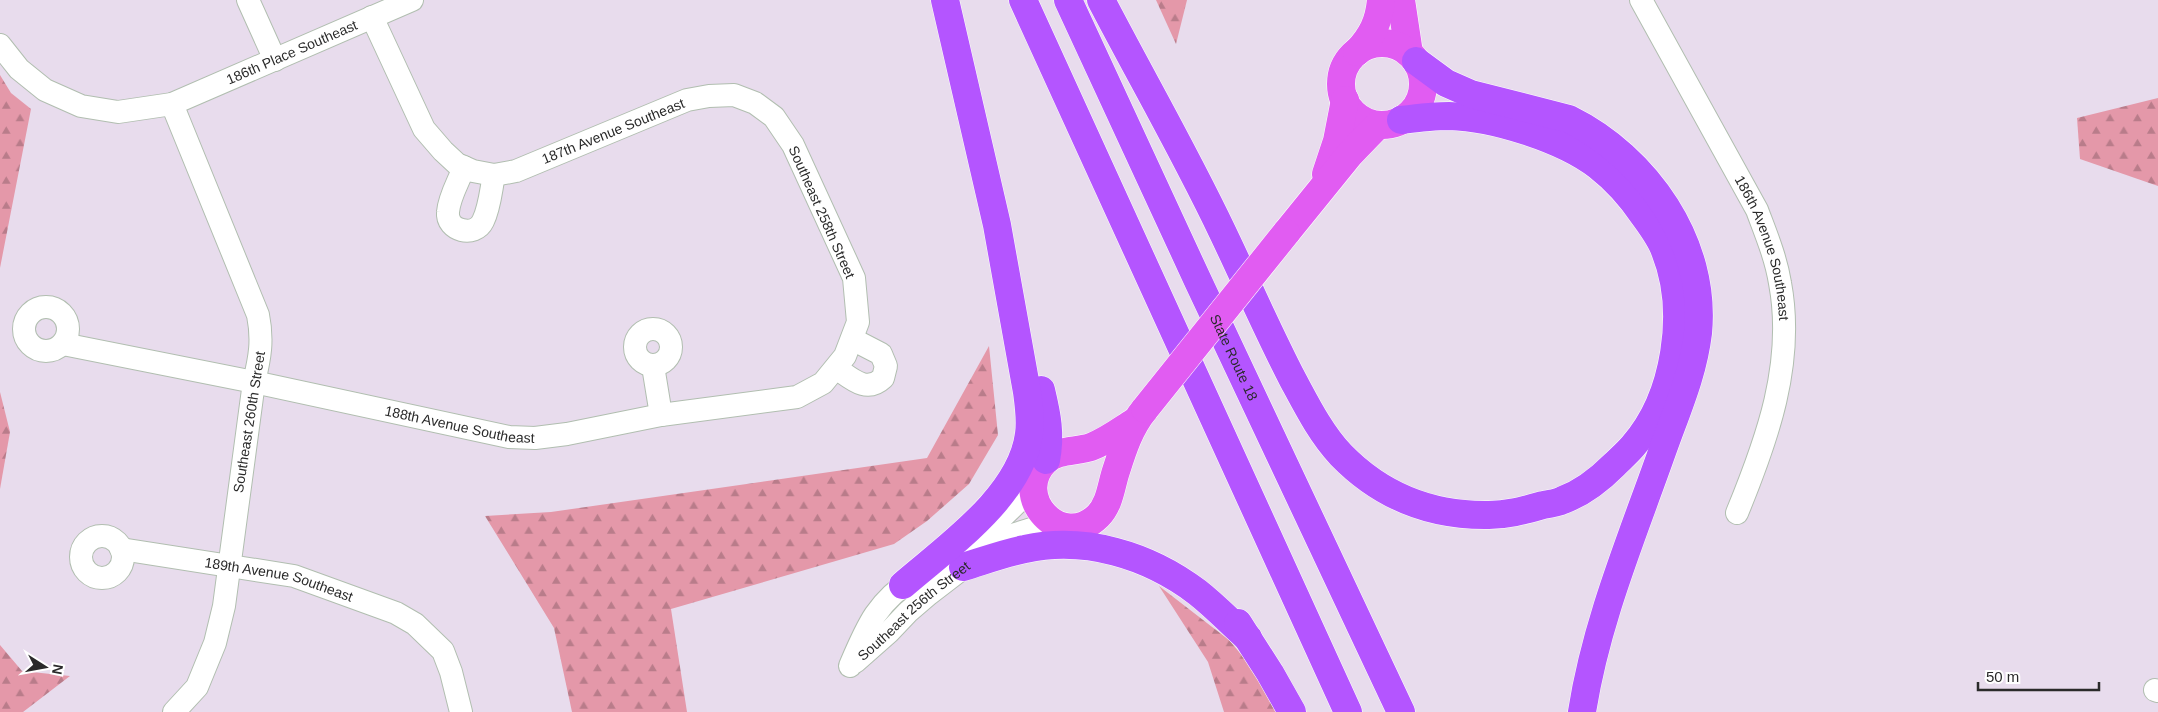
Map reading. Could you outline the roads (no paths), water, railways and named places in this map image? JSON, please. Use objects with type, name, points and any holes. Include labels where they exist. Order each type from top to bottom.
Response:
[{"type":"highway","points":[[903,584],[997,500],[1014,478],[1024,455],[1029,435],[1030,416],[1018,338],[996,225],[945,0]]},
{"type":"highway","points":[[1023,0],[1348,712]]},
{"type":"highway","name":"State Route 18","points":[[1068,0],[1401,712]]},
{"type":"highway","points":[[1101,0],[1220,228],[1308,410],[1338,452],[1363,474],[1388,491],[1437,512],[1466,516],[1509,515],[1563,500],[1603,476],[1635,444],[1652,417],[1666,386],[1674,355],[1678,328],[1673,280],[1665,249],[1637,206],[1611,177],[1595,164],[1559,144],[1502,125],[1465,118],[1432,117],[1390,122]]},
{"type":"highway","points":[[1413,57],[1438,77],[1458,89],[1568,119],[1584,126],[1609,144],[1652,185],[1663,201],[1683,241],[1693,273],[1697,301],[1698,330],[1688,382],[1598,633],[1587,679],[1582,712]]},
{"type":"highway","points":[[996,225],[1014,270],[1030,325],[1038,377],[1049,422],[1049,442],[1046,460]]},
{"type":"highway","points":[[1082,526],[1142,543],[1192,570],[1209,584],[1248,638],[1292,712]]},
{"type":"highway","points":[[963,567],[1013,552],[1044,546],[1081,545],[1113,551],[1150,564],[1181,582],[1197,593],[1248,638]]},
{"type":"main road","points":[[1381,0],[1375,27],[1369,39],[1348,62],[1342,74],[1341,87],[1345,100],[1358,117],[1390,122]]},
{"type":"main road","points":[[1140,416],[1091,447],[1059,453],[1046,460],[1034,478],[1032,488],[1039,510],[1051,523],[1061,527],[1082,526],[1094,520],[1106,506],[1120,457],[1140,416],[1361,140],[1390,122],[1412,112],[1420,100],[1423,87],[1422,74],[1413,57],[1401,0]]},
{"type":"main road","points":[[1357,52],[1369,45],[1383,43],[1397,46],[1413,57]]},
{"type":"main road","points":[[1320,190],[1337,141],[1345,100]]},
{"type":"street","points":[[248,0],[275,60]]},
{"type":"street","name":"186th Place Southeast","points":[[0,45],[19,69],[45,90],[81,106],[118,112],[172,104],[412,0]]},
{"type":"street","name":"186th Avenue Southeast","points":[[1641,0],[1756,210],[1770,246],[1780,282],[1785,314],[1783,359],[1773,418],[1737,513]]},
{"type":"street","points":[[372,17],[424,129],[457,164],[477,171]]},
{"type":"street","name":"187th Avenue Southeast","points":[[477,171],[516,171],[687,100],[709,96],[734,95]]},
{"type":"street","name":"Southeast 258th Street","points":[[734,95],[755,103],[774,117],[793,145],[854,278],[858,322],[844,354]]},
{"type":"street","name":"Southeast 260th Street","points":[[172,104],[258,315],[262,334],[228,566],[224,606],[215,643],[197,687],[181,710]]},
{"type":"street","points":[[477,171],[483,221],[472,230],[465,231],[453,225],[448,211],[477,171]]},
{"type":"street","name":"188th Avenue Southeast","points":[[63,344],[254,382],[509,437],[535,438],[567,434],[662,415],[798,397],[823,383],[844,354]]},
{"type":"street","points":[[653,366],[662,415]]},
{"type":"street","name":"Southeast 256th Street","points":[[1032,488],[989,530],[903,584],[869,621],[850,666],[922,600],[985,550],[1009,536],[1051,523]]},
{"type":"street","name":"189th Avenue Southeast","points":[[121,549],[294,576],[396,613],[415,624],[443,651],[451,672],[461,712]]}]
